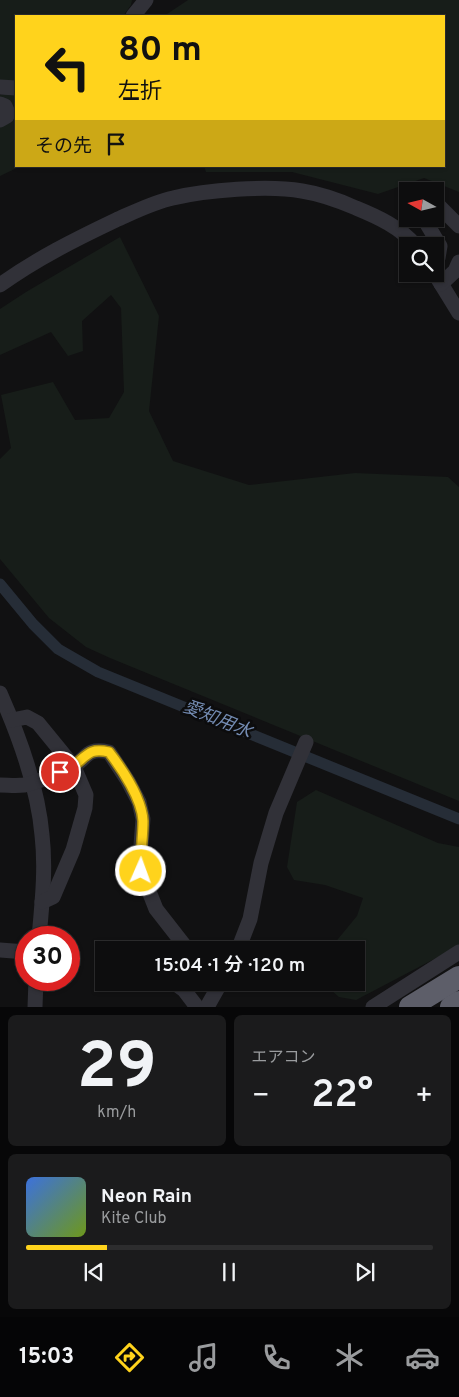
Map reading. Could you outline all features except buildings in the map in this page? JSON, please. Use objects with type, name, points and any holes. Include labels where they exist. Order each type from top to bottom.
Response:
[{"type":"highway","points":[[410,1007],[459,977]]},
{"type":"highway","points":[[451,1007],[459,1002]]},
{"type":"street","points":[[134,15],[146,0]]},
{"type":"street","points":[[0,87],[15,88]]},
{"type":"street","points":[[0,104],[5,106],[8,112],[7,116],[0,120]]},
{"type":"street","points":[[0,285],[53,251],[131,213],[172,198],[211,192],[266,189],[292,190],[332,198],[382,219],[408,237]]},
{"type":"street","points":[[444,211],[459,226]]},
{"type":"street","points":[[444,276],[455,271],[459,262]]},
{"type":"street","points":[[440,282],[459,313]]},
{"type":"street","points":[[0,693],[12,720],[32,782],[42,834],[44,873],[40,926]]},
{"type":"street","points":[[12,720],[27,717],[33,719],[74,767],[86,795],[85,808],[73,850],[53,897],[42,902]]},
{"type":"street","points":[[241,941],[250,918],[261,863],[276,813],[306,742]]},
{"type":"street","points":[[0,785],[32,782],[74,767],[84,756],[92,751],[109,752],[139,802],[143,819],[141,871],[156,909],[181,941]]},
{"type":"street","points":[[0,950],[15,951]]},
{"type":"street","points":[[373,1007],[459,952]]},
{"type":"street","points":[[35,1007],[36,991]]},
{"type":"street","points":[[185,991],[205,1006]]},
{"type":"street","points":[[205,1006],[206,991]]},
{"type":"street","points":[[205,1006],[215,991]]},
{"type":"shaded area","points":[[0,0],[132,0],[131,5],[124,15],[15,15],[15,81],[0,83]]},
{"type":"shaded area","points":[[188,0],[459,0],[459,192],[444,186],[444,182],[434,182],[424,178],[412,182],[399,182],[399,187],[378,194],[292,172],[206,172],[204,167],[445,167],[445,15],[166,15]]},
{"type":"shaded area","points":[[15,92],[15,167],[19,167],[0,176],[0,95]]},
{"type":"shaded area","points":[[120,237],[159,316],[149,411],[173,461],[249,485],[355,473],[448,477],[459,487],[459,801],[86,647],[49,618],[0,559],[0,459],[11,448],[1,395],[53,382],[75,420],[109,418],[124,392],[121,308],[111,295],[82,321],[83,351],[68,356],[51,332],[0,355],[0,309]]},
{"type":"shaded area","points":[[316,790],[438,843],[459,847],[459,946],[356,1000],[339,997],[332,991],[365,991],[365,941],[336,941],[357,916],[363,898],[325,885],[294,880],[287,867],[297,802]]},
{"type":"waterway","name":"愛知用水","points":[[0,584],[33,624],[58,649],[98,672],[459,819]]},
{"type":"route","points":[[60,772],[74,767],[84,756],[92,751],[109,752],[139,802],[143,819],[141,871]]}]
